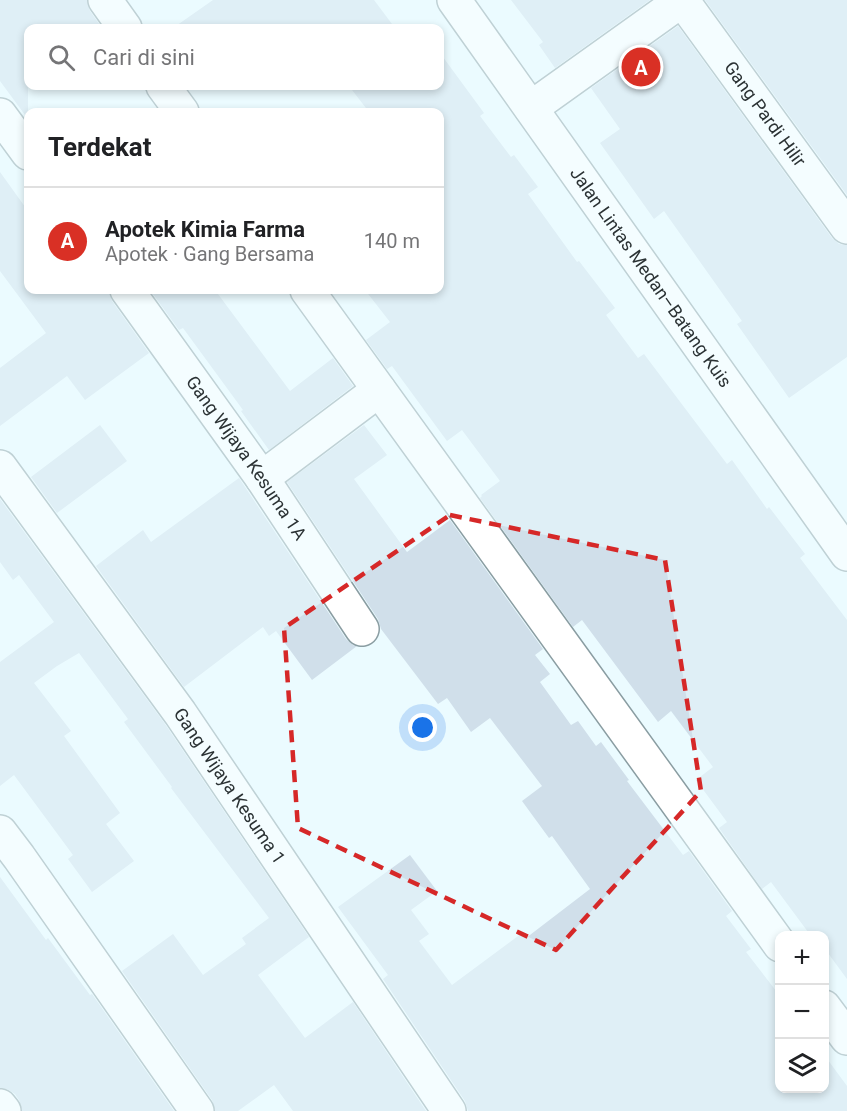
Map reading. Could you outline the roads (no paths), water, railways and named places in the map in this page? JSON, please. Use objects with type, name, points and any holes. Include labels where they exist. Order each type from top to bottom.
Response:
[{"type":"main road","points":[[105,0],[122,24]]},
{"type":"main road","name":"Jalan Lintas Medan–Batang Kuis","points":[[454,0],[847,554]]},
{"type":"main road","points":[[531,108],[682,0]]},
{"type":"main road","name":"Gang Pardi Hilir","points":[[682,0],[847,227]]},
{"type":"main road","points":[[166,90],[179,108]]},
{"type":"main road","points":[[0,115],[24,148]]},
{"type":"main road","name":"Gang Wijaya Kesuma 1A","points":[[130,294],[262,478],[362,629]]},
{"type":"main road","points":[[310,294],[775,938]]},
{"type":"main road","points":[[262,478],[379,390]]},
{"type":"main road","name":"Gang Wijaya Kesuma 1","points":[[0,467],[180,713],[449,1111]]},
{"type":"main road","points":[[6,854],[197,1111]]},
{"type":"main road","points":[[829,1013],[847,1038]]},
{"type":"main road","points":[[0,1106],[4,1111]]},
{"type":"place","name":"Apotek Kimia Farma","points":[[641,67]]}]
